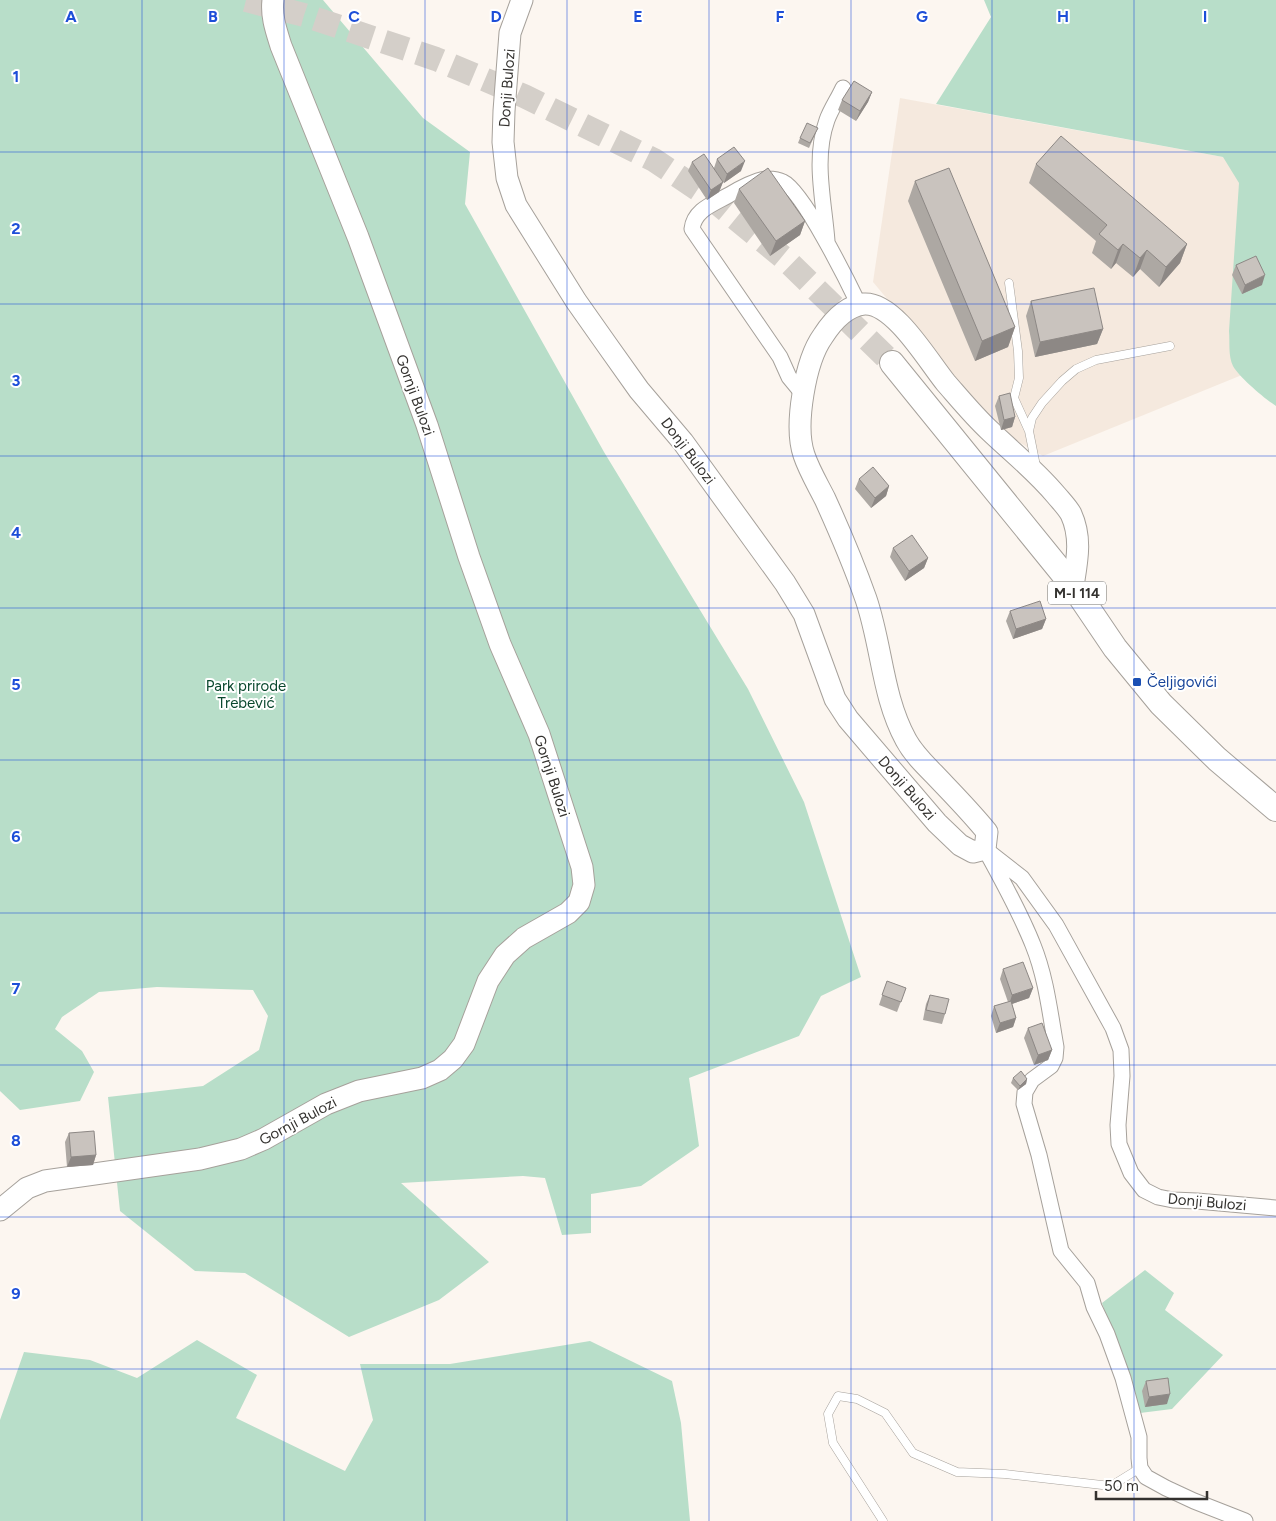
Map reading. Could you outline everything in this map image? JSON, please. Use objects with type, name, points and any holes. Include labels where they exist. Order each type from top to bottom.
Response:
[{"type":"main road","name":"M-I 114","points":[[892,364],[1073,586],[1115,648],[1161,704],[1217,759],[1276,809]]},
{"type":"street","name":"Gornji Bulozi","points":[[0,1210],[27,1188],[45,1181],[200,1159],[241,1150],[326,1104],[359,1091],[422,1078],[440,1070],[453,1059],[464,1044],[488,980],[505,955],[524,938],[568,913],[579,902],[584,885],[582,867],[539,734],[500,644],[469,557],[427,425],[358,237],[281,46],[275,27],[272,0]]},
{"type":"street","name":"Donji Bulozi","points":[[522,0],[510,33],[503,142],[507,178],[516,205],[576,301],[607,345],[640,390],[683,442],[786,583],[804,614],[835,699],[848,718],[937,822],[960,845],[973,852],[984,848]]},
{"type":"street","points":[[827,245],[819,174],[820,157],[827,119],[843,88]]},
{"type":"street","points":[[803,394],[789,377],[780,357],[692,230],[692,222],[698,213],[736,191],[766,178],[783,182],[799,198],[827,245],[859,306],[866,304],[880,307],[897,319],[958,397],[987,428],[1037,473],[1070,512],[1076,529],[1079,550],[1073,586]]},
{"type":"street","name":"Donji Bulozi","points":[[859,306],[842,313],[817,344],[804,384],[801,408],[803,453],[850,554],[867,601],[874,627],[884,683],[896,721],[916,756],[987,832],[984,848]]},
{"type":"street","name":"Donji Bulozi","points":[[984,848],[1022,878],[1051,917],[1082,969],[1113,1028],[1121,1050],[1122,1076],[1118,1125],[1119,1144],[1131,1173],[1144,1190],[1158,1197],[1173,1200],[1276,1208]]},
{"type":"street","points":[[984,848],[1024,925],[1041,970],[1056,1047],[1055,1058],[1051,1066],[1032,1080],[1025,1092],[1024,1104],[1039,1155],[1061,1251],[1087,1283],[1094,1307],[1107,1334],[1123,1378],[1139,1437],[1139,1458],[1143,1472],[1194,1501],[1245,1521]]},
{"type":"lane","points":[[1009,283],[1019,369],[1019,378],[1014,398],[1029,431],[1037,473]]},
{"type":"lane","points":[[1029,431],[1032,418],[1042,403],[1076,369],[1096,360],[1170,346]]},
{"type":"lane","points":[[883,1521],[833,1443],[828,1414],[838,1396],[857,1399],[885,1413],[913,1453],[957,1472],[1005,1474],[1111,1486],[1143,1472]]},
{"type":"shaded area","points":[[900,98],[1234,159],[1276,361],[1043,456],[996,429],[873,282]]},
{"type":"green space","name":"Park prirode Trebević","points":[[0,0],[323,0],[423,118],[470,152],[465,204],[604,452],[748,689],[804,802],[861,977],[821,996],[799,1036],[689,1078],[699,1146],[641,1186],[591,1194],[591,1233],[562,1235],[545,1178],[523,1176],[401,1183],[489,1262],[439,1300],[349,1337],[245,1273],[195,1271],[120,1211],[108,1097],[203,1086],[259,1050],[268,1016],[253,990],[157,987],[99,992],[62,1017],[55,1029],[82,1051],[94,1072],[80,1101],[20,1110],[0,1091]]},
{"type":"green space","points":[[984,0],[1276,0],[1276,406],[1241,376],[1233,366],[1230,358],[1229,331],[1239,183],[1223,157],[936,104],[991,17]]},
{"type":"green space","points":[[1145,1270],[1174,1293],[1165,1310],[1223,1355],[1172,1409],[1140,1413],[1102,1303]]},
{"type":"green space","points":[[197,1340],[257,1375],[236,1418],[345,1471],[373,1420],[360,1364],[450,1364],[590,1341],[672,1381],[681,1423],[690,1521],[0,1521],[0,1420],[24,1352],[90,1360],[137,1378]]},
{"type":"building","points":[[854,81],[872,92],[860,111],[842,100]]},
{"type":"building","points":[[807,123],[818,128],[810,143],[800,138]]},
{"type":"building","points":[[1061,136],[1187,244],[1166,267],[1147,250],[1140,258],[1123,244],[1118,250],[1099,234],[1107,225],[1036,164]]},
{"type":"building","points":[[734,147],[745,161],[727,174],[717,159]]},
{"type":"building","points":[[704,154],[723,182],[711,190],[692,162]]},
{"type":"building","points":[[768,168],[805,221],[776,241],[739,189]]},
{"type":"building","points":[[949,168],[1015,327],[982,341],[915,181]]},
{"type":"building","points":[[1256,256],[1265,275],[1245,285],[1236,265]]},
{"type":"building","points":[[1094,288],[1103,329],[1040,342],[1031,301]]},
{"type":"building","points":[[1010,393],[1015,417],[1004,420],[999,396]]},
{"type":"building","points":[[873,467],[889,486],[875,498],[859,479]]},
{"type":"building","points":[[912,535],[928,558],[909,571],[893,548]]},
{"type":"building","points":[[1040,601],[1046,619],[1016,629],[1010,611]]},
{"type":"building","points":[[1023,962],[1033,988],[1012,995],[1003,969]]},
{"type":"building","points":[[887,981],[906,988],[901,1002],[882,995]]},
{"type":"building","points":[[930,995],[949,999],[945,1014],[926,1010]]},
{"type":"building","points":[[1011,1001],[1016,1018],[1000,1023],[994,1006]]},
{"type":"building","points":[[1042,1023],[1052,1050],[1038,1055],[1028,1028]]},
{"type":"building","points":[[1021,1071],[1027,1079],[1020,1086],[1013,1078]]},
{"type":"building","points":[[94,1131],[96,1155],[71,1157],[69,1133]]},
{"type":"building","points":[[1168,1378],[1170,1394],[1149,1397],[1146,1381]]},
{"type":"tunnel","points":[[246,0],[304,15],[436,59],[524,96],[654,160],[711,198],[784,258],[892,363]]},
{"type":"place","name":"Čeljigovići","points":[[1137,682]]}]
